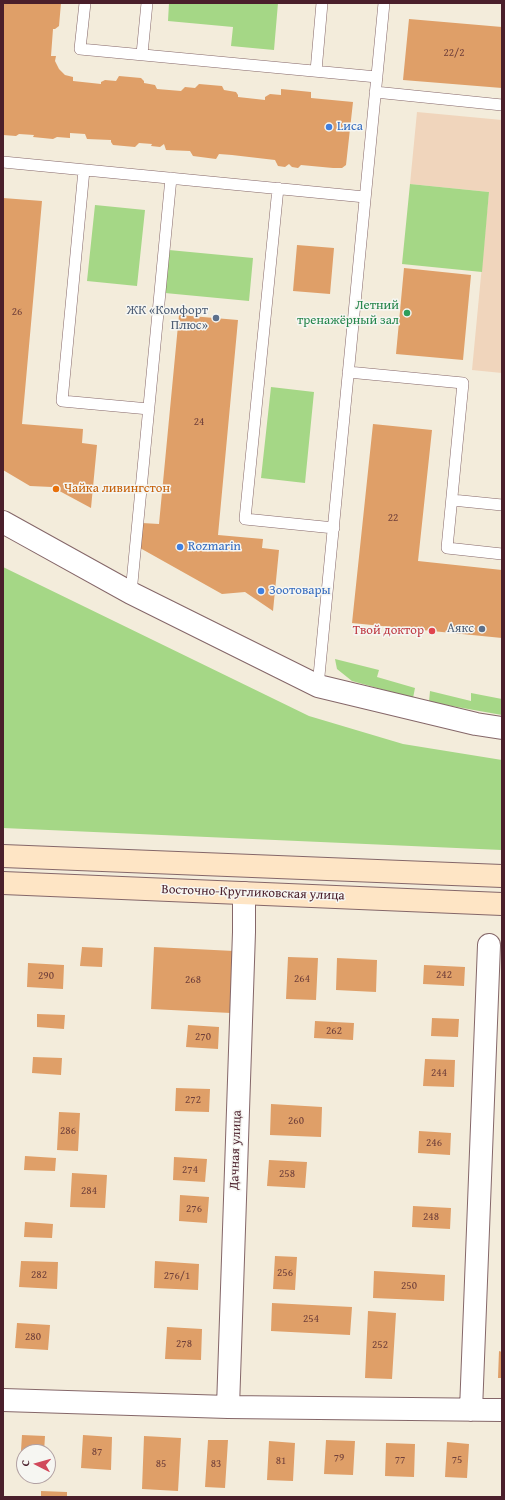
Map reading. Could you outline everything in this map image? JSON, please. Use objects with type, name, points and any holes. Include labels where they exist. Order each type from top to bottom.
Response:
[{"type":"main road","name":"Восточно-Кругликовская улица","points":[[3,856],[502,876]]},
{"type":"main road","name":"Восточно-Кругликовская улица","points":[[3,883],[502,904]]},
{"type":"street","points":[[3,522],[131,593],[318,686],[476,724],[502,728]]},
{"type":"street","name":"Дачная улица","points":[[228,1407],[244,932],[244,893]]},
{"type":"street","points":[[471,1410],[489,945]]},
{"type":"street","points":[[3,1400],[228,1407],[502,1410]]},
{"type":"lane","points":[[85,3],[80,49],[377,77]]},
{"type":"lane","points":[[142,54],[147,3]]},
{"type":"lane","points":[[316,71],[322,3]]},
{"type":"lane","points":[[318,686],[384,3]]},
{"type":"lane","points":[[375,92],[502,105]]},
{"type":"lane","points":[[3,162],[365,197]]},
{"type":"lane","points":[[84,170],[62,401],[149,409]]},
{"type":"lane","points":[[131,593],[171,178]]},
{"type":"lane","points":[[278,188],[245,519],[334,528]]},
{"type":"lane","points":[[348,372],[463,383],[447,548],[502,554]]},
{"type":"lane","points":[[452,500],[502,505]]},
{"type":"shaded area","points":[[417,112],[502,120],[502,373],[472,370],[489,192],[410,184]]},
{"type":"green space","points":[[169,3],[278,3],[274,50],[231,46],[233,27],[168,21]]},
{"type":"green space","points":[[410,184],[489,192],[482,272],[402,264]]},
{"type":"green space","points":[[95,205],[145,210],[137,286],[87,281]]},
{"type":"green space","points":[[169,250],[253,258],[249,301],[165,293]]},
{"type":"green space","points":[[271,387],[314,392],[305,483],[261,478]]},
{"type":"green space","points":[[3,567],[309,716],[403,744],[502,760],[502,850],[3,828]]},
{"type":"green space","points":[[335,659],[379,670],[377,677],[415,688],[413,698],[352,681],[337,669]]},
{"type":"green space","points":[[430,691],[471,701],[471,693],[502,699],[502,715],[429,702]]},
{"type":"building","points":[[3,3],[61,3],[59,26],[53,29],[51,56],[56,56],[55,61],[59,69],[65,75],[73,77],[73,81],[101,84],[101,82],[105,80],[116,81],[119,76],[141,78],[144,83],[155,85],[157,89],[181,91],[185,87],[195,88],[199,84],[222,86],[224,90],[236,92],[238,97],[265,100],[265,97],[270,94],[281,95],[281,89],[311,92],[311,98],[353,102],[346,165],[342,168],[333,168],[301,165],[298,168],[292,167],[289,164],[285,167],[278,166],[275,160],[232,155],[219,154],[216,159],[193,156],[190,151],[166,150],[164,144],[160,147],[151,146],[152,144],[139,143],[135,147],[113,145],[111,140],[87,139],[85,134],[70,133],[70,138],[57,137],[53,139],[33,137],[34,135],[3,135]]},
{"type":"building","points":[[409,19],[502,27],[502,88],[403,80]]},
{"type":"building","points":[[3,198],[42,201],[22,424],[83,429],[82,443],[97,445],[91,508],[52,487],[30,486],[3,470]]},
{"type":"building","points":[[297,245],[334,248],[330,294],[293,291]]},
{"type":"building","name":"Летний тренажёрный зал","points":[[404,268],[471,275],[463,360],[396,354]]},
{"type":"building","points":[[179,315],[238,320],[218,535],[263,539],[262,548],[279,550],[273,611],[245,592],[222,594],[140,548],[142,523],[159,524]]},
{"type":"building","points":[[373,424],[432,430],[418,561],[502,570],[502,638],[352,623]]},
{"type":"building","points":[[82,947],[103,948],[102,967],[80,966]]},
{"type":"building","points":[[154,947],[234,951],[231,1013],[151,1009]]},
{"type":"building","points":[[288,957],[318,958],[316,1000],[286,999]]},
{"type":"building","points":[[337,958],[377,960],[376,992],[336,990]]},
{"type":"building","points":[[28,963],[64,965],[63,989],[27,987]]},
{"type":"building","points":[[424,965],[465,967],[464,986],[423,984]]},
{"type":"building","points":[[37,1014],[65,1015],[64,1029],[37,1027]]},
{"type":"building","points":[[432,1018],[459,1019],[458,1037],[431,1036]]},
{"type":"building","points":[[315,1021],[354,1023],[353,1040],[314,1038]]},
{"type":"building","points":[[188,1025],[219,1027],[218,1049],[186,1047]]},
{"type":"building","points":[[33,1057],[62,1058],[61,1075],[32,1073]]},
{"type":"building","points":[[425,1059],[455,1060],[454,1087],[423,1086]]},
{"type":"building","points":[[176,1088],[210,1089],[209,1112],[175,1111]]},
{"type":"building","points":[[271,1104],[322,1107],[321,1137],[270,1135]]},
{"type":"building","points":[[59,1112],[80,1113],[78,1151],[57,1150]]},
{"type":"building","points":[[419,1131],[451,1133],[450,1155],[418,1153]]},
{"type":"building","points":[[25,1156],[56,1158],[55,1171],[24,1170]]},
{"type":"building","points":[[174,1157],[207,1159],[205,1182],[173,1180]]},
{"type":"building","points":[[269,1160],[307,1162],[305,1188],[267,1186]]},
{"type":"building","points":[[72,1173],[107,1175],[105,1208],[70,1207]]},
{"type":"building","points":[[180,1195],[209,1197],[207,1223],[179,1221]]},
{"type":"building","points":[[413,1206],[451,1208],[450,1229],[412,1227]]},
{"type":"building","points":[[25,1222],[53,1224],[52,1238],[24,1237]]},
{"type":"building","points":[[275,1256],[297,1257],[295,1290],[273,1289]]},
{"type":"building","points":[[21,1261],[58,1262],[57,1289],[19,1287]]},
{"type":"building","points":[[155,1261],[199,1264],[198,1290],[154,1288]]},
{"type":"building","points":[[374,1271],[445,1275],[444,1301],[373,1298]]},
{"type":"building","points":[[272,1303],[352,1307],[350,1335],[271,1331]]},
{"type":"building","points":[[368,1311],[396,1313],[392,1379],[365,1378]]},
{"type":"building","points":[[17,1323],[50,1325],[48,1350],[15,1348]]},
{"type":"building","points":[[167,1327],[202,1329],[201,1360],[165,1359]]},
{"type":"building","points":[[499,1351],[502,1352],[502,1378],[498,1378]]},
{"type":"building","points":[[22,1435],[45,1436],[44,1444],[21,1444]]},
{"type":"building","points":[[83,1435],[112,1437],[111,1470],[81,1468]]},
{"type":"building","points":[[144,1436],[181,1438],[178,1491],[142,1489]]},
{"type":"building","points":[[208,1440],[228,1440],[225,1488],[205,1487]]},
{"type":"building","points":[[326,1440],[355,1441],[353,1475],[324,1474]]},
{"type":"building","points":[[269,1441],[295,1443],[293,1481],[267,1480]]},
{"type":"building","points":[[447,1442],[469,1444],[467,1478],[445,1477]]},
{"type":"building","points":[[386,1443],[415,1444],[414,1477],[385,1476]]},
{"type":"building","points":[[41,1491],[67,1492],[67,1497],[41,1497]]},
{"type":"place","name":"Lиса","points":[[329,127]]},
{"type":"place","name":"Летний тренажёрный зал","points":[[407,313]]},
{"type":"place","name":"ЖК «Комфорт Плюс»","points":[[216,318]]},
{"type":"place","name":"Чайка ливингстон","points":[[56,489]]},
{"type":"place","name":"Rozmarin","points":[[180,547]]},
{"type":"place","name":"Зоотовары","points":[[261,591]]},
{"type":"place","name":"Аякс","points":[[482,629]]},
{"type":"place","name":"Твой доктор","points":[[432,631]]}]
